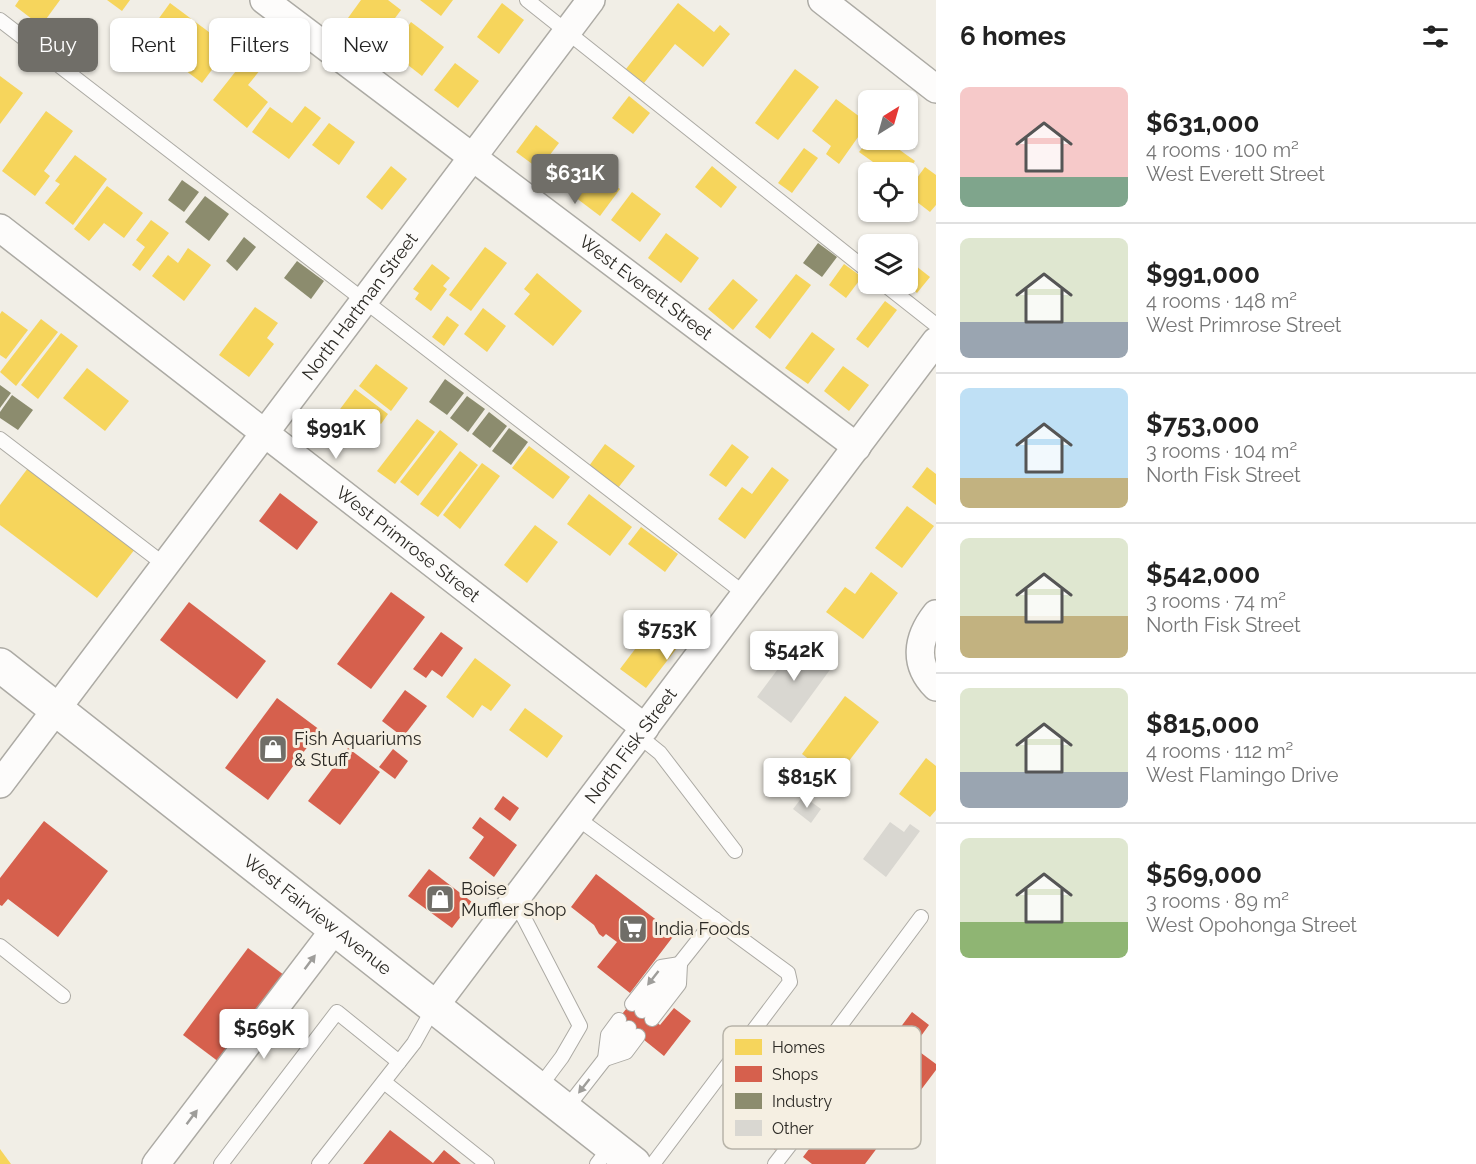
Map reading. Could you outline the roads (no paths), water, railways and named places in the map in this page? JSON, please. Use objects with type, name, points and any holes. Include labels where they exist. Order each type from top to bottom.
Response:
[{"type":"main road","name":"West Fairview Avenue","points":[[0,665],[565,1110],[614,1158]]},
{"type":"street","name":"West Everett Street","points":[[264,0],[857,447]]},
{"type":"street","name":"North Hartman Street","points":[[0,784],[591,0]]},
{"type":"street","points":[[822,0],[936,88]]},
{"type":"street","name":"West Primrose Street","points":[[0,228],[642,732]]},
{"type":"street","name":"North Fisk Street","points":[[434,1007],[936,341]]},
{"type":"street","points":[[936,614],[923,635],[919,652],[924,670],[936,687]]},
{"type":"street","points":[[156,1164],[335,929]]},
{"type":"lane","points":[[527,0],[568,30],[858,263]]},
{"type":"lane","points":[[0,20],[745,594]]},
{"type":"lane","points":[[897,294],[936,325]]},
{"type":"lane","points":[[0,439],[165,565]]},
{"type":"lane","points":[[642,732],[735,851]]},
{"type":"lane","points":[[577,818],[788,973],[790,982],[757,1026]]},
{"type":"lane","points":[[511,906],[523,916],[580,1026],[562,1057],[538,1089]]},
{"type":"lane","points":[[840,1026],[921,917]]},
{"type":"lane","points":[[680,964],[661,967],[642,1011],[679,984],[680,964],[715,919]]},
{"type":"lane","points":[[0,946],[63,996]]},
{"type":"lane","points":[[319,1164],[414,1043],[434,1007]]},
{"type":"lane","points":[[221,1164],[337,1012],[399,1062]]},
{"type":"lane","points":[[565,1110],[629,1028]]},
{"type":"lane","points":[[653,1164],[723,1071]]},
{"type":"lane","points":[[384,1082],[487,1164]]},
{"type":"lane","points":[[775,1164],[787,1149]]},
{"type":"place","name":"Fish Aquariums & Stuff","points":[[273,749]]},
{"type":"place","name":"Boise Muffler Shop","points":[[440,899]]},
{"type":"place","name":"India Foods","points":[[633,929]]}]
